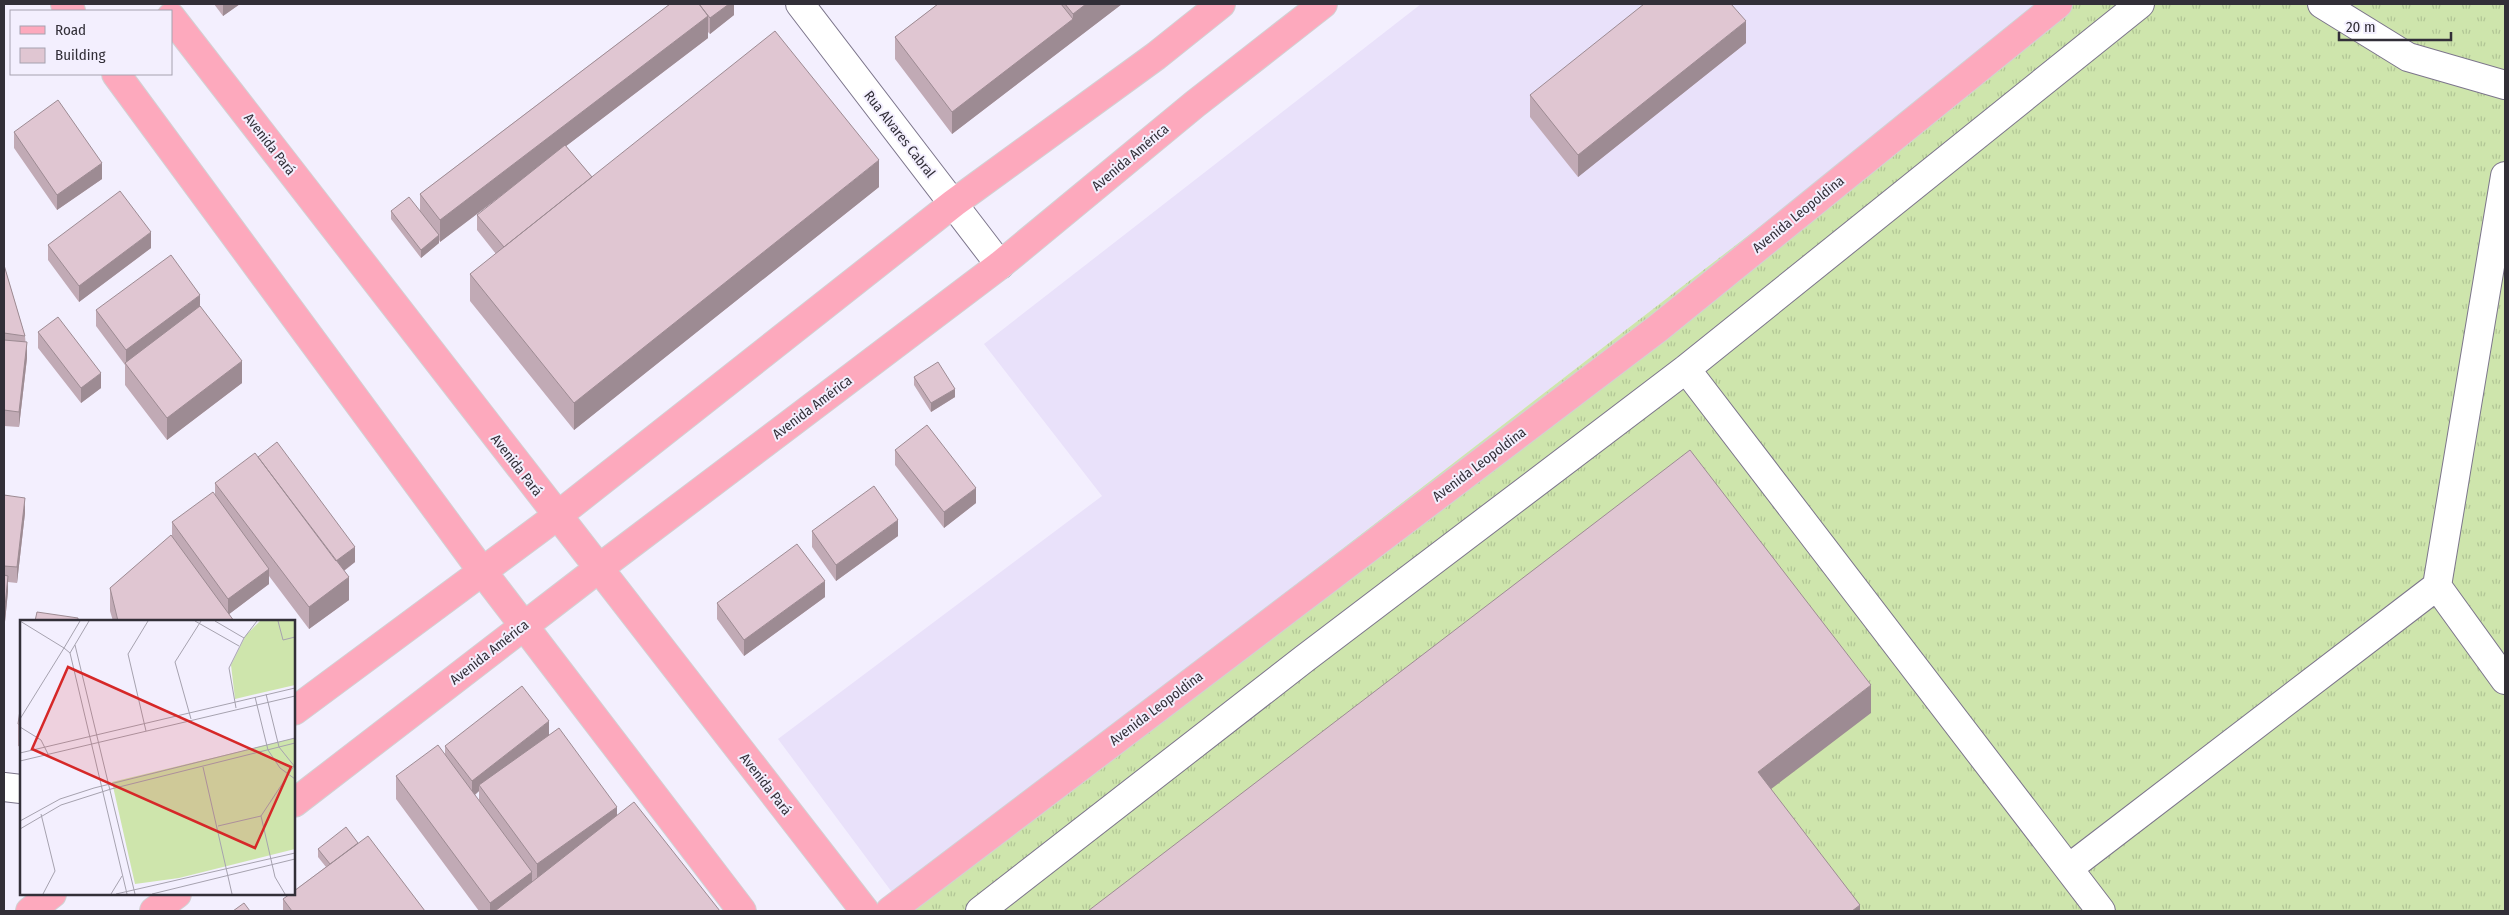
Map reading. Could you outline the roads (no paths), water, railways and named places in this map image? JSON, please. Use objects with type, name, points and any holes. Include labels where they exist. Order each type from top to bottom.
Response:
[{"type":"main road","points":[[295,710],[557,516],[954,203],[1156,56],[1221,4]]},
{"type":"main road","name":"Avenida América","points":[[295,802],[523,626],[1000,265],[1195,104],[1323,4]]},
{"type":"main road","name":"Avenida Leopoldina","points":[[890,911],[1657,329],[2058,4]]},
{"type":"main road","name":"Avenida Pará","points":[[172,18],[865,911]]},
{"type":"main road","points":[[117,75],[523,626],[742,911]]},
{"type":"main road","points":[[30,911],[51,895]]},
{"type":"street","name":"Rua Alvares Cabral","points":[[800,4],[1000,265]]},
{"type":"street","points":[[980,911],[1304,659],[1686,369],[2140,4]]},
{"type":"street","points":[[2322,4],[2408,57],[2505,85]]},
{"type":"street","points":[[2069,868],[2437,586],[2505,176]]},
{"type":"street","points":[[1686,369],[2101,911]]},
{"type":"street","points":[[2437,586],[2505,680]]},
{"type":"street","points":[[4,787],[20,789]]}]
